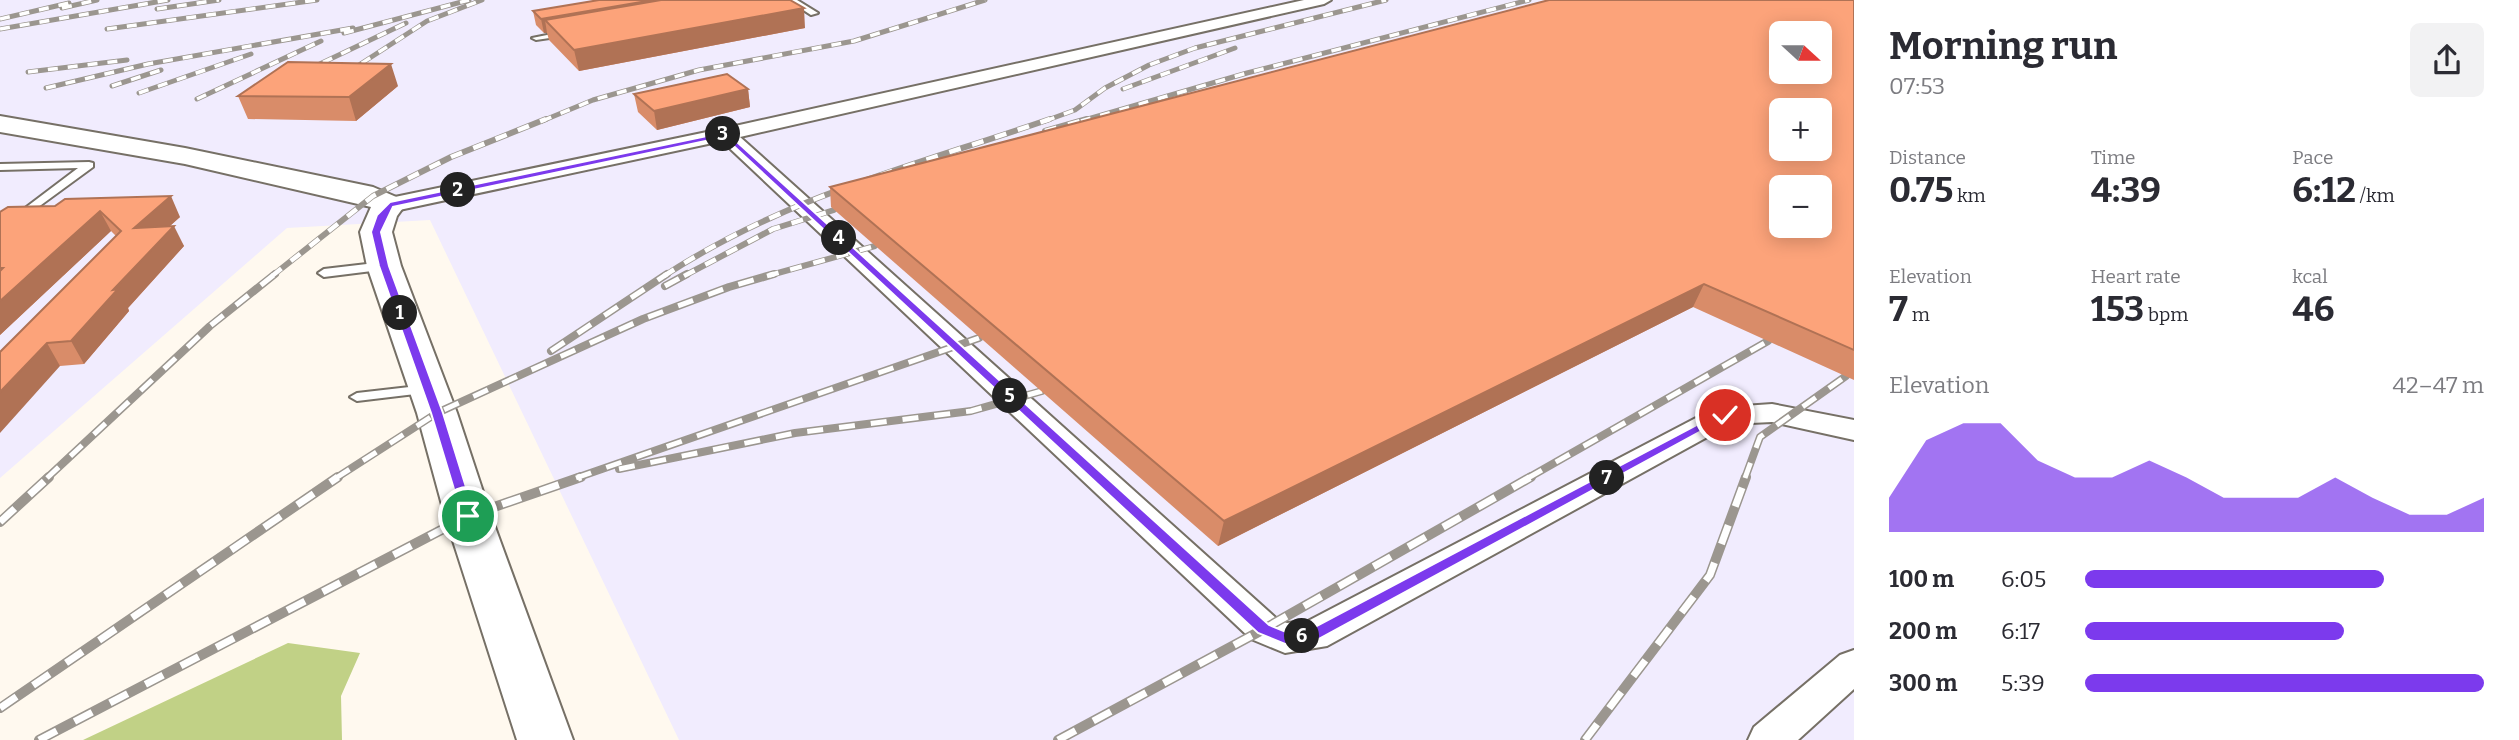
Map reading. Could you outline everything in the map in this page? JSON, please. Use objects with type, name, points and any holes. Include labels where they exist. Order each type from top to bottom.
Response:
[{"type":"main road","points":[[0,124],[185,156],[373,196],[390,205],[382,215],[376,232],[384,266],[545,740]]},
{"type":"street","points":[[390,205],[726,134],[1324,0]]},
{"type":"street","points":[[726,134],[1264,629],[1285,638],[1314,635],[1725,415],[1772,413],[1854,430]]},
{"type":"street","points":[[1769,740],[1854,666]]},
{"type":"lane","points":[[792,0],[814,13]]},
{"type":"lane","points":[[536,38],[575,32]]},
{"type":"lane","points":[[0,167],[89,166],[0,232]]},
{"type":"lane","points":[[324,273],[384,266]]},
{"type":"lane","points":[[357,397],[426,389]]},
{"type":"shaded area","points":[[0,0],[1854,0],[1854,740],[679,740],[430,220],[287,228],[0,478]]},
{"type":"green space","points":[[288,643],[360,653],[341,696],[342,740],[83,740]]},
{"type":"building","points":[[599,0],[653,0],[541,19],[533,11]]},
{"type":"building","points":[[661,0],[790,0],[804,8],[574,50],[545,20]]},
{"type":"building","points":[[1549,0],[1854,0],[1854,350],[1704,284],[1224,521],[830,187]]},
{"type":"building","points":[[288,62],[391,64],[349,97],[238,96]]},
{"type":"building","points":[[727,74],[748,89],[654,111],[634,94]]},
{"type":"building","points":[[171,196],[134,228],[174,226],[113,290],[118,289],[71,341],[47,343],[0,392],[0,352],[121,231],[100,211],[0,301],[0,271],[3,268],[0,268],[0,212],[8,207],[55,206],[65,199]]},
{"type":"railway","points":[[62,8],[97,0]]},
{"type":"railway","points":[[0,29],[168,0]]},
{"type":"railway","points":[[157,9],[219,0]]},
{"type":"railway","points":[[107,29],[317,0]]},
{"type":"railway","points":[[344,33],[469,0]]},
{"type":"railway","points":[[345,74],[427,21],[482,0]]},
{"type":"railway","points":[[542,121],[593,100],[699,70],[854,41],[985,0]]},
{"type":"railway","points":[[1045,121],[1075,110],[1105,88],[1149,65],[1195,48],[1386,0]]},
{"type":"railway","points":[[1081,121],[1247,73],[1529,0]]},
{"type":"railway","points":[[0,19],[69,3]]},
{"type":"railway","points":[[305,71],[406,23]]},
{"type":"railway","points":[[46,88],[148,64],[353,28]]},
{"type":"railway","points":[[197,99],[321,41]]},
{"type":"railway","points":[[1123,89],[1235,48]]},
{"type":"railway","points":[[139,93],[251,54]]},
{"type":"railway","points":[[28,72],[127,60]]},
{"type":"railway","points":[[112,86],[161,70]]},
{"type":"railway","points":[[272,276],[373,196],[451,157],[546,119]]},
{"type":"railway","points":[[664,276],[710,248],[804,204],[900,168],[1050,119]]},
{"type":"railway","points":[[1045,131],[1087,119]]},
{"type":"railway","points":[[684,276],[773,229],[834,210]]},
{"type":"railway","points":[[769,275],[875,246]]},
{"type":"railway","points":[[47,478],[210,326],[275,274]]},
{"type":"railway","points":[[551,351],[667,274]]},
{"type":"railway","points":[[665,286],[687,274]]},
{"type":"railway","points":[[769,275],[774,274]]},
{"type":"railway","points":[[336,478],[437,413],[643,319],[729,287],[769,275]]},
{"type":"railway","points":[[576,478],[979,338]]},
{"type":"railway","points":[[1528,478],[1768,341]]},
{"type":"railway","points":[[1745,478],[1760,437],[1846,376]]},
{"type":"railway","points":[[619,469],[795,433],[971,411],[1042,391]]},
{"type":"railway","points":[[0,522],[49,477]]},
{"type":"railway","points":[[0,708],[338,477]]},
{"type":"railway","points":[[39,740],[468,516],[581,477]]},
{"type":"railway","points":[[1058,740],[1264,629],[1531,477]]},
{"type":"railway","points":[[1585,740],[1710,575],[1746,477]]},
{"type":"route","points":[[468,516],[437,413],[426,389],[384,266],[376,232],[382,215],[390,205],[726,134],[1264,629],[1285,638],[1314,635],[1725,415]]}]
